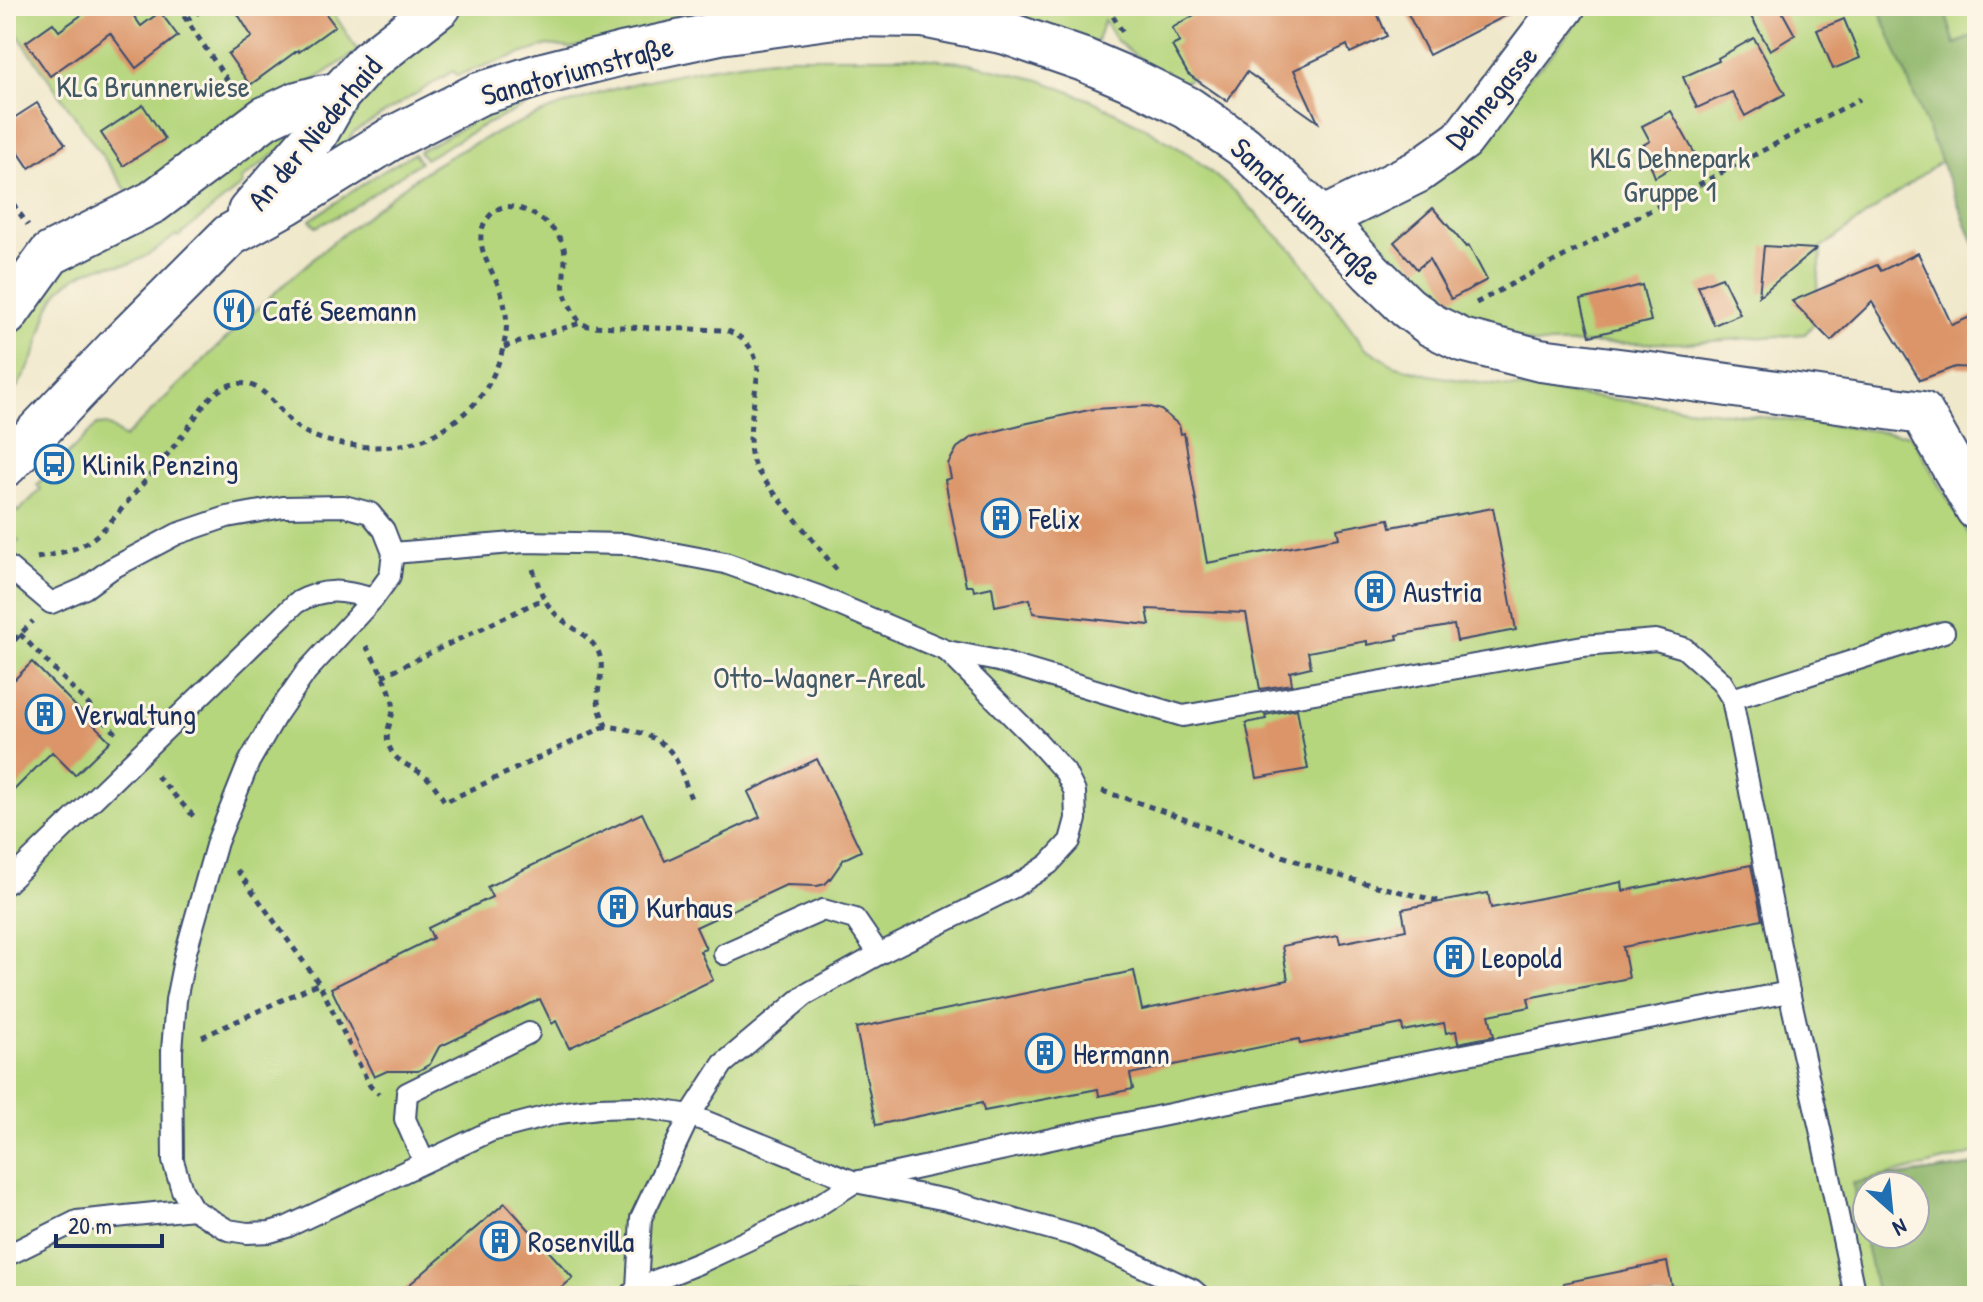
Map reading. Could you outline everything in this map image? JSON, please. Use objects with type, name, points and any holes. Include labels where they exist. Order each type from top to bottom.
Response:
[{"type":"street","name":"An der Niederhaid","points":[[230,235],[317,133],[339,94],[368,62],[440,6]]},
{"type":"street","name":"Dehnegasse","points":[[1322,219],[1417,172],[1462,140],[1564,6]]},
{"type":"street","name":"Sanatoriumstraße","points":[[6,465],[230,235],[394,137],[479,94],[622,54],[720,33],[849,15],[923,16],[1006,33],[1084,60],[1188,108],[1243,146],[1322,219],[1407,307],[1431,325],[1462,340],[1540,360],[1922,413],[1977,509]]},
{"type":"street","points":[[6,315],[50,254],[153,202],[265,118],[297,103],[339,94]]},
{"type":"lane","points":[[9,568],[51,603],[85,588],[111,569],[177,534],[227,517],[283,507],[344,506],[370,513],[384,530],[393,553],[390,576],[306,672],[275,717],[249,762],[217,842],[185,955],[176,1000],[172,1051],[173,1161],[182,1190],[193,1209],[228,1230],[270,1232],[287,1227],[491,1131],[559,1113],[638,1107],[690,1115],[855,1182],[947,1200],[1076,1236],[1200,1296]]},
{"type":"lane","points":[[393,553],[525,542],[625,544],[725,563],[818,596],[947,651],[998,661],[1183,716],[1583,646],[1656,640],[1684,648],[1721,681],[1732,699],[1789,992],[1855,1296]]},
{"type":"lane","points":[[6,884],[296,603],[312,594],[330,591],[373,599]]},
{"type":"lane","points":[[1732,699],[1944,632]]},
{"type":"lane","points":[[947,651],[1065,772],[1075,792],[1076,819],[1070,841],[1049,864],[1014,887],[879,954],[805,995],[723,1064],[690,1115],[641,1218],[634,1292],[808,1212],[855,1182],[1143,1119],[1789,992]]},
{"type":"lane","points":[[724,954],[823,910],[855,919],[879,954]]},
{"type":"lane","points":[[424,1162],[405,1119],[407,1093],[529,1033]]},
{"type":"lane","points":[[6,1256],[77,1221],[193,1209]]},
{"type":"path","points":[[177,6],[257,123]]},
{"type":"path","points":[[186,20],[208,6]]},
{"type":"path","points":[[1431,325],[1860,99]]},
{"type":"path","points":[[9,568],[72,549],[92,539],[145,481],[206,402],[230,385],[251,384],[301,430],[343,444],[403,445],[446,428],[477,401],[494,376],[507,334],[500,289],[488,266],[481,229],[488,216],[503,207],[530,213],[559,236],[564,248],[564,289],[580,323]]},
{"type":"path","points":[[503,347],[580,323],[588,326],[725,330],[738,335],[754,352],[758,369],[750,442],[755,465],[833,566],[847,578]]},
{"type":"path","points":[[525,542],[543,599],[563,621],[595,646],[600,656],[602,666],[598,702],[606,726]]},
{"type":"path","points":[[382,676],[543,599]]},
{"type":"path","points":[[6,649],[51,603]]},
{"type":"path","points":[[351,622],[376,663],[393,702],[386,731],[389,748],[400,763],[433,783],[445,802],[606,726],[634,731],[655,739],[669,750],[693,803]]},
{"type":"path","points":[[20,634],[217,842],[319,983],[370,1086],[405,1119]]},
{"type":"path","points":[[1070,782],[1147,804],[1351,880],[1442,902]]},
{"type":"path","points":[[172,1051],[319,983]]},
{"type":"green space","name":"KLG Brunnerwiese","points":[[6,6],[329,6],[358,51],[134,201],[6,18]]},
{"type":"green space","points":[[461,6],[772,6],[570,48],[548,45],[457,75],[453,71],[354,132],[345,145],[327,153],[338,124],[426,32]]},
{"type":"green space","points":[[965,6],[1263,6],[1249,42],[1183,83],[1156,71],[1117,41],[1104,20],[1096,44],[1062,30]]},
{"type":"green space","name":"KLG Dehnepark Gruppe 1","points":[[1591,6],[1878,6],[1941,161],[1820,249],[1813,325],[1805,334],[1686,343],[1533,344],[1476,320],[1416,288],[1373,247],[1355,223],[1542,65]]},
{"type":"green space","points":[[1878,6],[1943,6],[1955,44],[1977,34],[1977,251]]},
{"type":"green space","points":[[1943,6],[1977,6],[1977,34],[1955,45]]},
{"type":"green space","name":"Otto-Wagner-Areal","points":[[789,57],[910,57],[969,63],[1040,80],[1093,101],[1190,155],[1236,193],[1296,254],[1365,347],[1393,365],[1429,375],[1479,383],[1911,435],[1977,549],[1977,1153],[1909,1170],[1851,1170],[1851,1250],[1931,1250],[1931,1172],[1977,1165],[1977,1296],[6,1296],[6,551],[19,541],[9,526],[11,512],[14,508],[18,512],[41,489],[37,485],[97,425],[109,426],[124,438],[305,266],[418,176],[531,117],[614,89],[700,70]]},
{"type":"green space","points":[[536,95],[528,105],[480,127],[425,159],[419,151],[469,124],[467,119]]},
{"type":"green space","points":[[293,116],[298,136],[241,180],[243,184],[178,237],[176,235],[127,265],[93,269],[66,284],[53,300],[38,347],[22,380],[6,403],[6,329],[40,279]]},
{"type":"green space","points":[[414,153],[420,162],[346,212],[316,227],[310,220],[375,176]]},
{"type":"green space","points":[[1977,1165],[1977,1296],[1877,1296],[1867,1250],[1931,1250],[1931,1172]]},
{"type":"building","points":[[94,6],[148,6],[134,16],[141,26],[160,12],[178,36],[136,68],[110,33],[50,76],[26,42],[53,23],[59,31]]},
{"type":"building","points":[[233,6],[320,6],[335,26],[250,85],[228,54],[252,37]]},
{"type":"building","points":[[1210,6],[1374,6],[1387,36],[1350,53],[1347,45],[1294,70],[1318,122],[1247,72],[1227,101],[1188,74],[1172,46],[1180,42],[1172,28]]},
{"type":"building","points":[[1404,6],[1525,6],[1429,55]]},
{"type":"building","points":[[1745,6],[1779,6],[1795,35],[1770,50]]},
{"type":"building","points":[[1844,19],[1860,58],[1833,69],[1817,30]]},
{"type":"building","points":[[1754,38],[1785,94],[1745,116],[1732,92],[1697,108],[1683,77],[1719,61],[1718,58]]},
{"type":"building","points":[[37,103],[65,144],[29,168],[6,134],[6,123]]},
{"type":"building","points":[[143,105],[165,139],[123,166],[101,133]]},
{"type":"building","points":[[1671,111],[1695,154],[1655,177],[1643,145],[1650,141],[1642,126]]},
{"type":"building","points":[[1433,208],[1466,247],[1469,246],[1487,280],[1451,299],[1429,259],[1417,269],[1394,242]]},
{"type":"building","points":[[1764,246],[1816,249],[1759,296]]},
{"type":"building","points":[[1918,253],[1952,325],[1977,314],[1977,368],[1955,367],[1920,380],[1872,302],[1831,341],[1792,301],[1877,265],[1881,271]]},
{"type":"building","points":[[1722,277],[1740,314],[1714,325],[1698,286]]},
{"type":"building","points":[[1642,285],[1651,321],[1590,336],[1581,300]]},
{"type":"building","points":[[1147,406],[1161,410],[1179,425],[1181,434],[1184,433],[1207,563],[1339,538],[1337,529],[1389,519],[1391,527],[1493,508],[1516,630],[1457,641],[1454,625],[1397,635],[1398,639],[1367,645],[1367,641],[1308,652],[1311,667],[1290,672],[1292,684],[1260,689],[1246,613],[1147,609],[1150,625],[1033,613],[1030,599],[995,606],[992,587],[974,591],[973,586],[966,586],[945,480],[951,478],[948,464],[957,448],[972,437],[1028,423],[1094,409]]},
{"type":"building","name":"Verwaltung","points":[[32,662],[110,741],[75,775],[52,752],[6,798],[6,688]]},
{"type":"building","points":[[1297,709],[1308,769],[1257,778],[1246,723],[1266,719],[1265,715]]},
{"type":"building","name":"Kurhaus","points":[[817,759],[861,851],[844,859],[825,884],[786,885],[696,927],[706,949],[700,951],[713,980],[569,1048],[556,1021],[552,1024],[540,999],[439,1047],[430,1064],[418,1071],[387,1071],[374,1077],[331,988],[433,938],[428,928],[492,897],[487,887],[642,813],[665,861],[760,817],[748,792]]},
{"type":"building","points":[[1751,865],[1762,919],[1623,947],[1629,978],[1528,998],[1530,1007],[1489,1015],[1494,1036],[1458,1043],[1456,1031],[1446,1033],[1444,1023],[1403,1031],[1402,1024],[1300,1044],[1299,1039],[1130,1074],[1133,1089],[1099,1096],[1098,1089],[984,1111],[982,1103],[876,1125],[856,1028],[1134,971],[1142,1010],[1288,980],[1282,946],[1338,935],[1340,943],[1406,930],[1402,909],[1488,893],[1491,908],[1622,882],[1623,891]]},
{"type":"building","name":"Rosenvilla","points":[[505,1203],[573,1278],[552,1296],[396,1296]]},
{"type":"building","points":[[1667,1262],[1674,1296],[1565,1296],[1563,1283]]},
{"type":"place","name":"Café Seemann","points":[[234,310]]},
{"type":"place","name":"Klinik Penzing","points":[[54,464]]},
{"type":"place","name":"Felix","points":[[1001,518]]},
{"type":"place","name":"Austria","points":[[1375,591]]},
{"type":"place","name":"Verwaltung","points":[[45,714]]},
{"type":"place","name":"Kurhaus","points":[[618,907]]},
{"type":"place","name":"Leopold","points":[[1454,957]]},
{"type":"place","name":"Hermann","points":[[1045,1053]]},
{"type":"place","name":"Rosenvilla","points":[[500,1241]]}]
